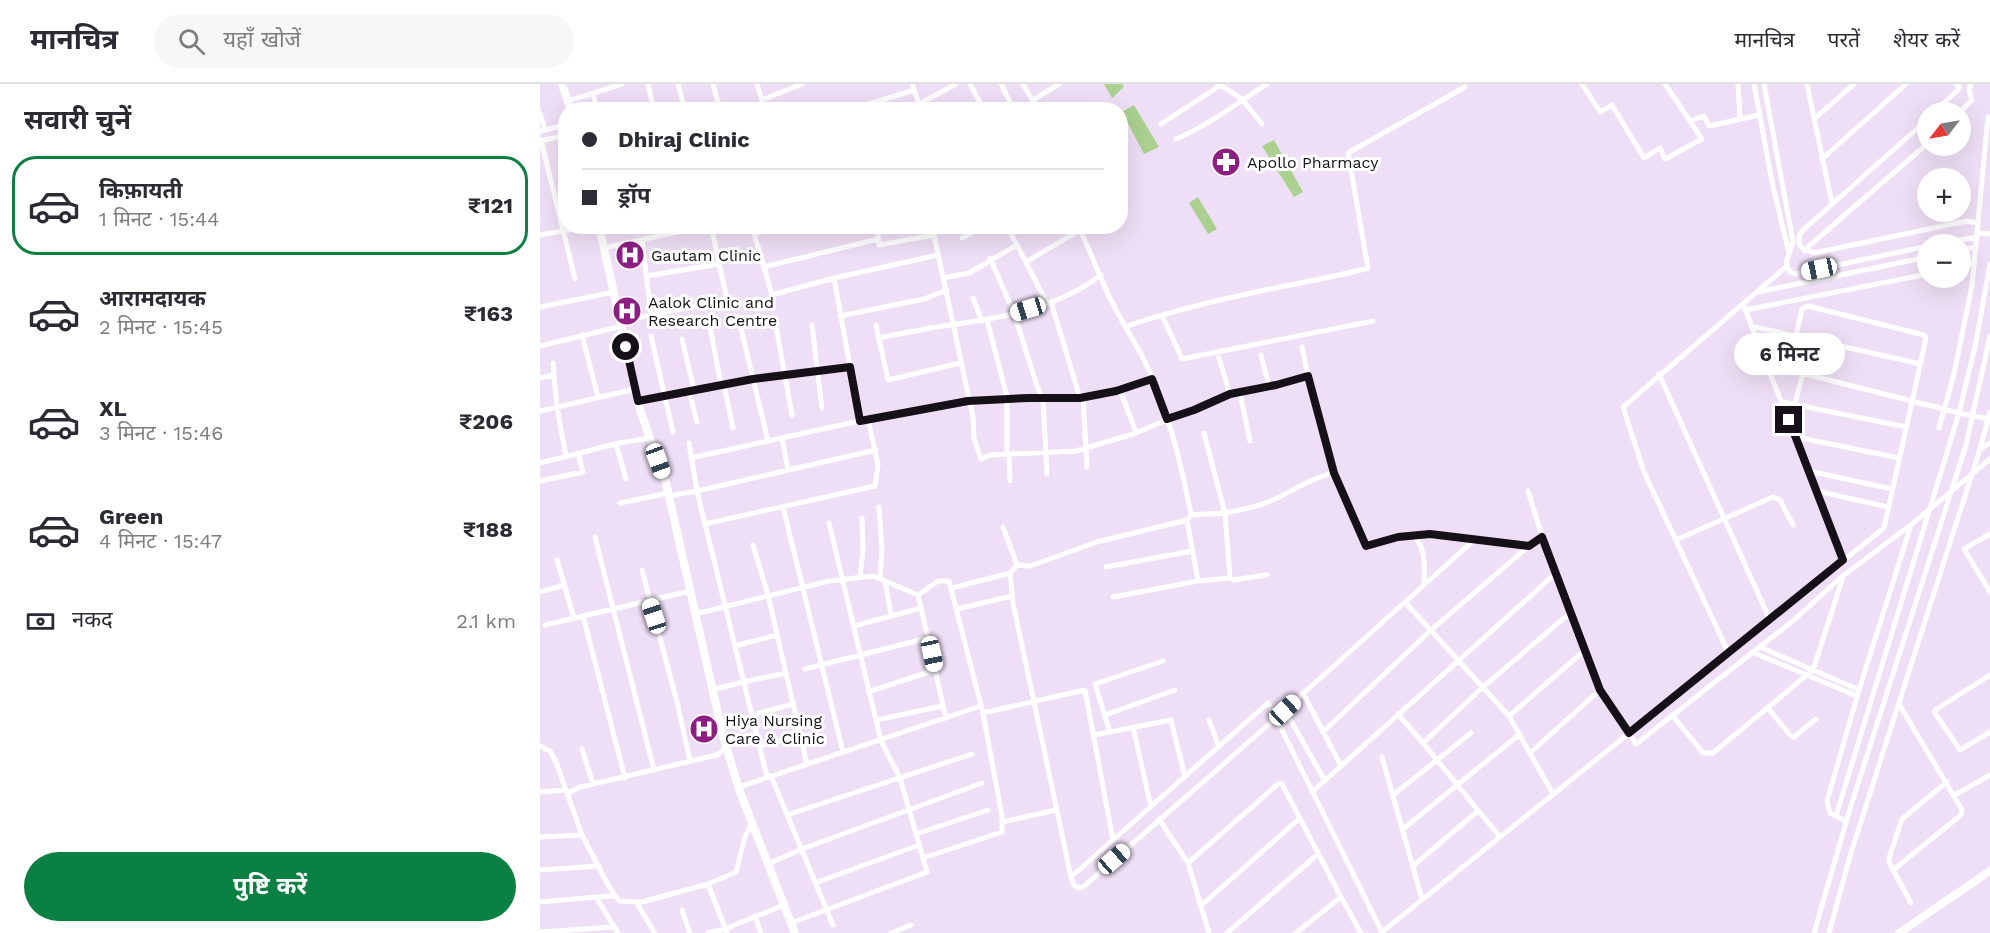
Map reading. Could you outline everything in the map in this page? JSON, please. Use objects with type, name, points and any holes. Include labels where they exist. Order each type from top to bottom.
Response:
[{"type":"street","points":[[562,84],[568,102]]},
{"type":"street","points":[[575,102],[593,93],[622,84]]},
{"type":"street","points":[[648,84],[652,102]]},
{"type":"street","points":[[678,84],[683,102]]},
{"type":"street","points":[[713,84],[718,102]]},
{"type":"street","points":[[756,84],[762,100],[802,84]]},
{"type":"street","points":[[912,84],[918,102]]},
{"type":"street","points":[[923,102],[956,84]]},
{"type":"street","points":[[970,84],[979,102]]},
{"type":"street","points":[[1001,84],[1010,102]]},
{"type":"street","points":[[1023,84],[1033,100],[1059,84]]},
{"type":"street","points":[[1161,124],[1220,84],[1242,99],[1262,124]]},
{"type":"street","points":[[1176,140],[1195,132],[1226,113],[1242,99],[1267,84]]},
{"type":"street","points":[[1582,84],[1600,112],[1612,105],[1644,158],[1660,148],[1665,159],[1702,140],[1665,84]]},
{"type":"street","points":[[1738,84],[1740,119]]},
{"type":"street","points":[[1754,84],[1772,182],[1790,255]]},
{"type":"street","points":[[1729,654],[1644,472],[1623,411],[1625,404],[1744,307],[1756,292],[1787,266],[1793,242],[1764,84]]},
{"type":"street","points":[[1807,84],[1832,204]]},
{"type":"street","points":[[1814,119],[1854,84]]},
{"type":"street","points":[[1822,159],[1906,84]]},
{"type":"street","points":[[1944,102],[1959,88],[1956,84]]},
{"type":"street","points":[[1970,102],[1972,100],[1969,89],[1971,84]]},
{"type":"street","points":[[1127,326],[1254,292],[1333,278],[1368,268],[1348,153],[1465,87]]},
{"type":"street","points":[[876,102],[914,90]]},
{"type":"street","points":[[593,93],[595,102]]},
{"type":"street","points":[[540,113],[542,130],[558,127]]},
{"type":"street","points":[[1690,121],[1704,116],[1709,126],[1760,115]]},
{"type":"street","points":[[1939,428],[1954,374],[1975,263],[1988,117]]},
{"type":"street","points":[[1917,129],[1801,234],[1799,244],[1814,253],[1967,221],[1978,223]]},
{"type":"street","points":[[558,137],[541,140],[558,208]]},
{"type":"street","points":[[1790,255],[1806,250],[1917,152]]},
{"type":"street","points":[[540,235],[558,233]]},
{"type":"street","points":[[564,234],[575,279]]},
{"type":"street","points":[[601,234],[638,401],[668,494],[726,748],[795,933]]},
{"type":"street","points":[[604,248],[669,234]]},
{"type":"street","points":[[540,346],[651,315],[727,300],[713,234]]},
{"type":"street","points":[[754,234],[772,295],[834,278],[938,255]]},
{"type":"street","points":[[878,234],[879,245],[934,235],[973,417],[974,438],[981,459],[990,455],[1076,451],[1136,432],[1230,394],[1308,376]]},
{"type":"street","points":[[962,238],[969,234]]},
{"type":"street","points":[[1012,234],[1049,302],[1082,398],[1087,467]]},
{"type":"street","points":[[1026,262],[1070,234]]},
{"type":"street","points":[[1082,234],[1111,301],[1127,326],[1152,379],[1167,419],[1189,518],[1198,581]]},
{"type":"street","points":[[1971,236],[1990,234]]},
{"type":"street","points":[[764,267],[878,239]]},
{"type":"street","points":[[642,240],[651,315]]},
{"type":"street","points":[[943,278],[969,273],[1017,245]]},
{"type":"street","points":[[1971,248],[1976,247]]},
{"type":"street","points":[[1787,266],[1790,272],[1795,274],[1917,248]]},
{"type":"street","points":[[991,259],[1014,313],[1043,399],[1047,474]]},
{"type":"street","points":[[1756,292],[1917,259]]},
{"type":"street","points":[[1971,264],[1975,263]]},
{"type":"street","points":[[646,276],[719,264]]},
{"type":"street","points":[[1836,816],[1959,413],[1976,342],[1990,264]]},
{"type":"street","points":[[878,338],[953,324],[984,321],[1014,313],[1073,294],[1101,276]]},
{"type":"street","points":[[1744,307],[1917,276]]},
{"type":"street","points":[[834,278],[860,421]]},
{"type":"street","points":[[840,316],[924,298],[947,290]]},
{"type":"street","points":[[540,306],[614,292]]},
{"type":"street","points":[[973,298],[984,321],[1007,399],[1010,481]]},
{"type":"street","points":[[1071,877],[1268,704],[1381,933],[1884,528],[1926,341],[1924,335],[1808,306],[1802,309],[1796,336]]},
{"type":"street","points":[[1744,307],[1843,560]]},
{"type":"street","points":[[1162,315],[1182,359],[1373,321]]},
{"type":"street","points":[[738,316],[768,441]]},
{"type":"street","points":[[709,321],[733,428]]},
{"type":"street","points":[[812,325],[822,408]]},
{"type":"street","points":[[876,325],[888,380],[960,363]]},
{"type":"street","points":[[776,326],[792,415]]},
{"type":"street","points":[[1751,326],[1921,364]]},
{"type":"street","points":[[1773,365],[1779,332]]},
{"type":"street","points":[[582,335],[597,397]]},
{"type":"street","points":[[651,336],[673,432]]},
{"type":"street","points":[[1814,933],[1846,821],[1966,445],[1990,336]]},
{"type":"street","points":[[681,339],[697,422]]},
{"type":"street","points":[[1302,347],[1334,473],[1366,546],[1413,535],[1430,534],[1529,546]]},
{"type":"street","points":[[1261,355],[1269,386]]},
{"type":"street","points":[[1219,358],[1230,394]]},
{"type":"street","points":[[553,363],[557,407],[566,457]]},
{"type":"street","points":[[1766,364],[1944,410],[1989,419]]},
{"type":"street","points":[[638,401],[753,379],[850,367]]},
{"type":"street","points":[[1659,374],[1770,620]]},
{"type":"street","points":[[1795,404],[1803,374]]},
{"type":"street","points":[[540,378],[554,375]]},
{"type":"street","points":[[692,458],[868,419],[968,401],[1082,398],[1120,390],[1152,379]]},
{"type":"street","points":[[540,411],[635,389]]},
{"type":"street","points":[[1120,390],[1136,432]]},
{"type":"street","points":[[1240,393],[1250,441]]},
{"type":"street","points":[[1782,402],[1906,427]]},
{"type":"street","points":[[1828,933],[1850,856],[1990,412]]},
{"type":"street","points":[[705,524],[875,486],[878,478],[876,450],[868,419]]},
{"type":"street","points":[[1204,433],[1225,513],[1230,578]]},
{"type":"street","points":[[1796,437],[1899,458]]},
{"type":"street","points":[[540,463],[650,438]]},
{"type":"street","points":[[782,438],[788,470]]},
{"type":"street","points":[[689,443],[697,491],[759,746],[769,777],[788,815],[833,925]]},
{"type":"street","points":[[1980,449],[1990,443]]},
{"type":"street","points":[[616,444],[626,479]]},
{"type":"street","points":[[620,503],[697,491],[876,450]]},
{"type":"street","points":[[540,481],[583,472],[578,454]]},
{"type":"street","points":[[1528,490],[1555,574],[1600,690],[1636,744],[1756,650],[1990,459]]},
{"type":"street","points":[[1809,471],[1892,489]]},
{"type":"street","points":[[1017,565],[1030,566],[1096,542],[1189,518],[1225,513],[1265,503],[1303,484],[1334,473]]},
{"type":"street","points":[[1817,490],[1888,507]]},
{"type":"street","points":[[1676,540],[1777,497],[1792,525]]},
{"type":"street","points":[[783,507],[843,752]]},
{"type":"street","points":[[879,507],[883,580],[891,615]]},
{"type":"street","points":[[860,577],[863,549],[862,518]]},
{"type":"street","points":[[791,923],[927,872],[900,778],[881,741],[829,523]]},
{"type":"street","points":[[1846,821],[1830,813],[1827,801],[1858,693],[1912,524]]},
{"type":"street","points":[[1003,526],[1017,565]]},
{"type":"street","points":[[1990,534],[1964,549],[1990,593]]},
{"type":"street","points":[[1413,535],[1418,540],[1424,555],[1424,584]]},
{"type":"street","points":[[595,537],[654,770]]},
{"type":"street","points":[[1323,732],[1431,630],[1542,537]]},
{"type":"street","points":[[1010,573],[1012,596],[1056,810],[1071,877],[1074,885],[1079,888],[1083,887],[1276,718],[1474,540]]},
{"type":"street","points":[[753,545],[768,595],[807,764]]},
{"type":"street","points":[[1106,567],[1192,550]]},
{"type":"street","points":[[557,561],[574,618]]},
{"type":"street","points":[[952,588],[1010,573],[1017,565]]},
{"type":"street","points":[[642,570],[690,761]]},
{"type":"street","points":[[1312,792],[1555,574]]},
{"type":"street","points":[[1113,597],[1198,581],[1230,578],[1233,580],[1267,575]]},
{"type":"street","points":[[695,614],[768,595],[860,577],[873,576],[918,595]]},
{"type":"street","points":[[1672,715],[1703,753],[1708,754],[1768,708],[1813,670],[1844,576]]},
{"type":"street","points":[[918,595],[938,581],[949,581],[952,588],[982,710],[1002,822],[1002,832],[922,858]]},
{"type":"street","points":[[540,592],[564,585]]},
{"type":"street","points":[[545,625],[690,591]]},
{"type":"street","points":[[918,595],[946,718]]},
{"type":"street","points":[[957,609],[1012,596]]},
{"type":"street","points":[[1405,602],[1509,716],[1553,794]]},
{"type":"street","points":[[854,626],[921,608]]},
{"type":"street","points":[[1423,743],[1482,688],[1570,613]]},
{"type":"street","points":[[583,616],[625,778]]},
{"type":"street","points":[[735,646],[777,635]]},
{"type":"street","points":[[805,669],[928,638]]},
{"type":"street","points":[[1748,638],[1756,650],[1808,675],[1858,693]]},
{"type":"street","points":[[1756,650],[1813,670],[1858,693]]},
{"type":"street","points":[[1509,716],[1584,651]]},
{"type":"street","points":[[1110,732],[1095,684],[1163,661]]},
{"type":"street","points":[[868,692],[935,670]]},
{"type":"street","points":[[712,690],[786,673]]},
{"type":"street","points":[[1990,675],[1935,710],[1960,750],[1990,732]]},
{"type":"street","points":[[739,787],[946,718],[1085,690],[1113,840]]},
{"type":"street","points":[[1105,715],[1175,690]]},
{"type":"street","points":[[1531,752],[1600,690]]},
{"type":"street","points":[[1303,693],[1341,766]]},
{"type":"street","points":[[752,715],[793,704]]},
{"type":"street","points":[[1893,870],[1961,815],[1961,806],[1899,704]]},
{"type":"street","points":[[876,720],[943,706]]},
{"type":"street","points":[[1768,708],[1794,737],[1816,720]]},
{"type":"street","points":[[1285,710],[1325,781]]},
{"type":"street","points":[[1398,714],[1500,837]]},
{"type":"street","points":[[1094,735],[1171,720],[1185,777]]},
{"type":"street","points":[[1209,720],[1219,747]]},
{"type":"street","points":[[1133,727],[1151,807]]},
{"type":"street","points":[[1393,795],[1471,733]]},
{"type":"street","points":[[1402,829],[1520,734]]},
{"type":"street","points":[[759,746],[800,736]]},
{"type":"street","points":[[540,746],[550,751],[564,781],[582,835],[619,901],[642,902],[708,884],[736,872],[745,837],[752,822]]},
{"type":"street","points":[[540,792],[566,792],[717,755],[726,748]]},
{"type":"street","points":[[582,749],[593,784]]},
{"type":"street","points":[[788,815],[972,754]]},
{"type":"street","points":[[1382,757],[1422,899]]},
{"type":"street","points":[[1954,795],[1990,775]]},
{"type":"street","points":[[1911,903],[1889,858],[1902,819],[1947,782]]},
{"type":"street","points":[[768,864],[802,849],[982,783]]},
{"type":"street","points":[[1188,862],[1280,783],[1361,933]]},
{"type":"street","points":[[916,834],[988,810]]},
{"type":"street","points":[[1002,822],[1056,810]]},
{"type":"street","points":[[1413,866],[1478,811]]},
{"type":"street","points":[[1200,904],[1204,903],[1300,818]]},
{"type":"street","points":[[1159,819],[1188,862],[1209,933]]},
{"type":"street","points":[[540,837],[582,835]]},
{"type":"street","points":[[815,883],[919,845]]},
{"type":"street","points":[[1227,933],[1318,854]]},
{"type":"street","points":[[540,870],[599,866]]},
{"type":"street","points":[[1899,933],[1990,871]]},
{"type":"street","points":[[708,884],[726,931]]},
{"type":"street","points":[[596,897],[618,933]]},
{"type":"street","points":[[540,902],[615,897]]},
{"type":"street","points":[[1296,933],[1341,897]]},
{"type":"street","points":[[636,902],[655,933]]},
{"type":"street","points":[[708,933],[726,931],[755,916],[784,905]]},
{"type":"street","points":[[682,910],[690,933]]},
{"type":"street","points":[[755,916],[760,933]]},
{"type":"street","points":[[891,933],[904,931],[911,925]]},
{"type":"street","points":[[540,932],[614,927]]},
{"type":"green space","points":[[1104,84],[1122,84],[1124,87],[1112,98]]},
{"type":"green space","points":[[1134,105],[1159,147],[1144,154],[1128,123],[1128,108]]},
{"type":"green space","points":[[1274,140],[1303,192],[1294,197],[1262,146]]},
{"type":"green space","points":[[1198,197],[1217,229],[1208,234],[1189,203]]},
{"type":"place","name":"Apollo Pharmacy","points":[[1226,162]]},
{"type":"place","name":"Gautam Clinic","points":[[630,255]]},
{"type":"place","name":"Aalok Clinic and Research Centre","points":[[627,311]]},
{"type":"place","name":"Hiya Nursing Care & Clinic","points":[[704,729]]},
{"type":"route","points":[[626,347],[638,401],[753,379],[850,367],[860,421],[968,401],[1080,398],[1116,391],[1152,379],[1167,419],[1230,394],[1308,376],[1334,473],[1366,546],[1398,537],[1430,534],[1529,546],[1542,537],[1600,690],[1629,733],[1843,560],[1789,420]]}]
